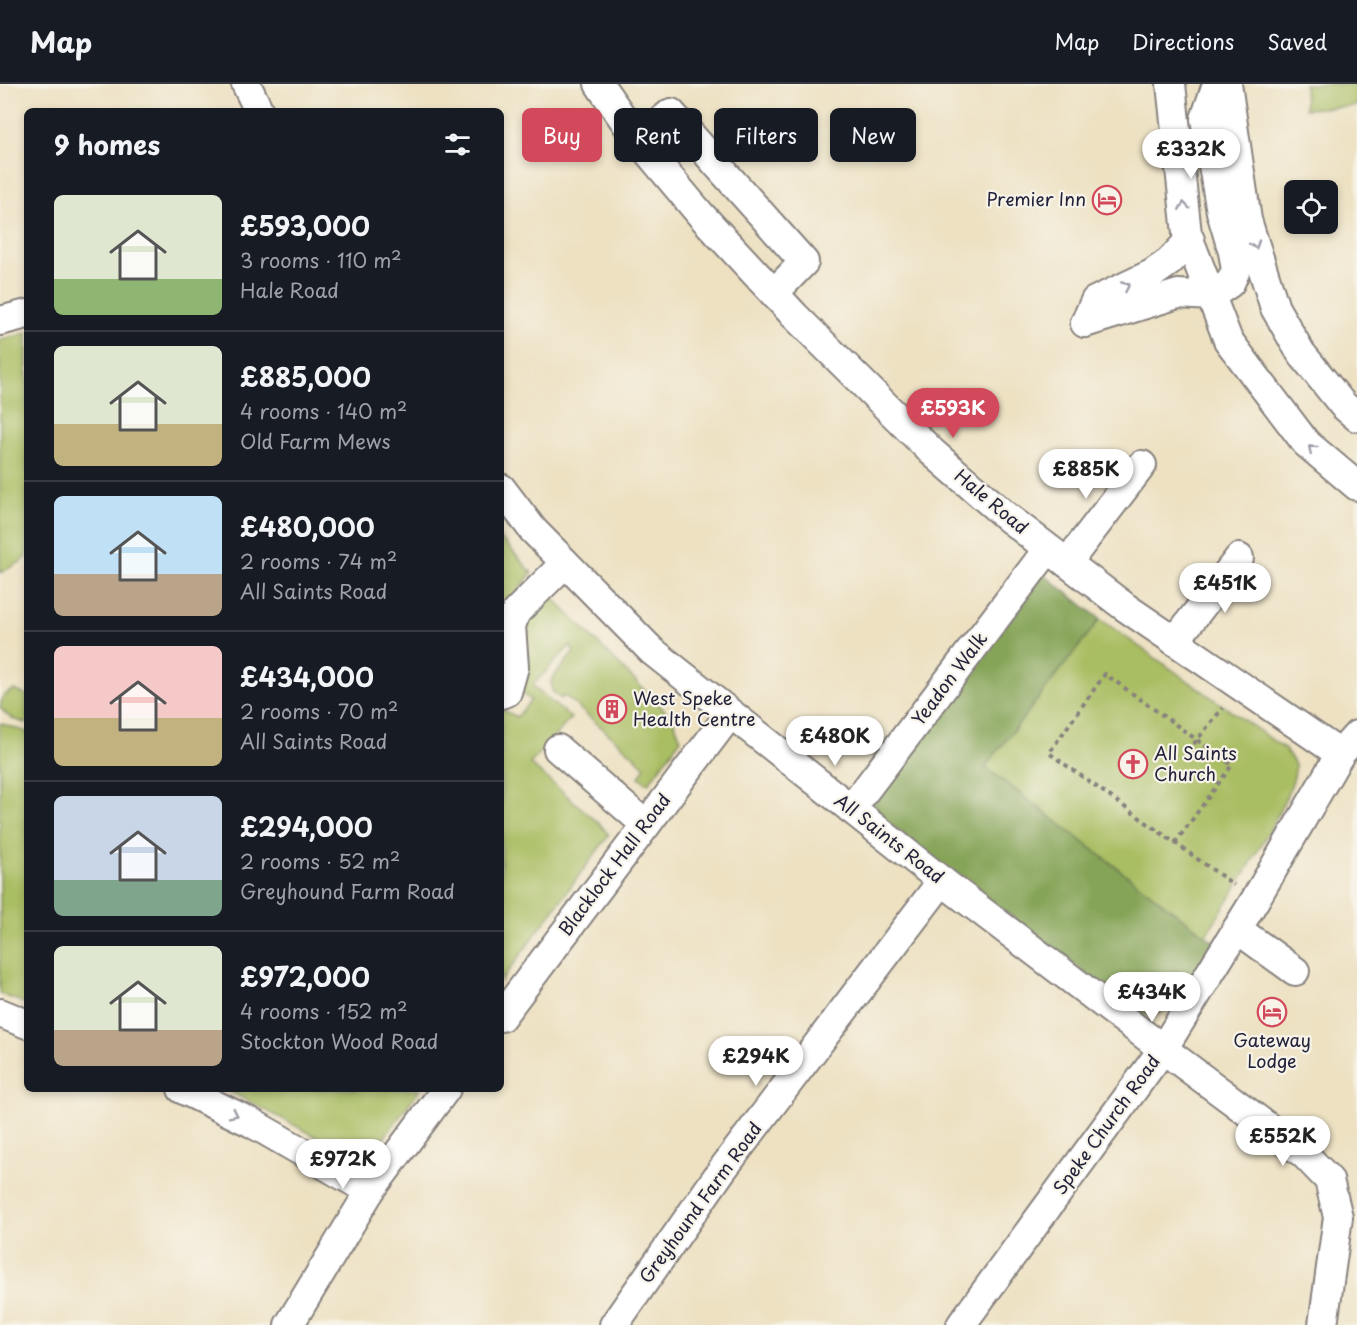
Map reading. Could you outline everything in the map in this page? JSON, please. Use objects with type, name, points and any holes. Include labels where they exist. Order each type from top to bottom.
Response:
[{"type":"street","points":[[246,84],[258,108]]},
{"type":"street","name":"Hale Road","points":[[599,84],[616,108]]},
{"type":"street","points":[[1171,84],[1187,234],[1228,340],[1306,443],[1357,486]]},
{"type":"street","points":[[1190,240],[1170,262],[1152,274],[1095,301],[1085,323],[1178,294],[1211,296],[1230,283],[1236,270],[1221,212],[1205,119],[1217,84]]},
{"type":"street","points":[[1227,84],[1247,220],[1275,308],[1301,353],[1343,405],[1357,417]]},
{"type":"street","points":[[702,147],[804,262],[774,293]]},
{"type":"street","name":"Hale Road","points":[[656,162],[701,215],[774,293],[932,452],[1007,517],[1125,607],[1241,687],[1349,745]]},
{"type":"street","points":[[0,321],[24,315]]},
{"type":"street","name":"Yeadon Walk","points":[[851,809],[1058,556],[1142,465]]},
{"type":"street","name":"All Saints Road","points":[[504,492],[532,530],[652,651],[942,881],[1304,1154],[1329,1180],[1338,1217],[1323,1325]]},
{"type":"street","points":[[1174,641],[1239,558]]},
{"type":"street","points":[[504,693],[507,692],[514,667],[511,626],[516,612],[565,563]]},
{"type":"street","name":"Blacklock Hall Road","points":[[504,1013],[730,714]]},
{"type":"street","name":"Speke Church Road","points":[[960,1325],[1163,1049],[1349,745]]},
{"type":"street","points":[[558,749],[645,825]]},
{"type":"street","name":"Greyhound Farm Road","points":[[614,1325],[722,1170],[942,881]]},
{"type":"street","points":[[1237,929],[1295,971]]},
{"type":"street","points":[[0,1013],[24,1023]]},
{"type":"street","points":[[188,1092],[252,1123],[370,1191]]},
{"type":"street","points":[[289,1325],[370,1191],[445,1092]]},
{"type":"path","points":[[1175,843],[1232,765],[1105,674],[1049,753],[1175,843],[1255,900]]},
{"type":"path","points":[[1188,751],[1241,687]]},
{"type":"green space","points":[[1304,84],[1357,84],[1357,106],[1305,109]]},
{"type":"green space","points":[[24,334],[24,559],[0,573],[0,340]]},
{"type":"green space","points":[[504,541],[532,573],[504,610]]},
{"type":"green space","points":[[1043,574],[1100,619],[985,767],[1214,942],[1172,1007],[1154,1015],[1140,1015],[870,809]]},
{"type":"green space","points":[[550,595],[673,719],[681,739],[648,784],[639,777],[645,767],[632,754],[565,696],[561,699],[552,691],[551,680],[574,652],[570,646],[533,685],[571,718],[530,764],[600,824],[609,835],[504,977],[504,710],[517,717],[531,700],[521,693],[524,626]]},
{"type":"green space","points":[[1100,619],[1285,749],[1295,765],[1294,778],[1274,823],[1205,936],[985,767]]},
{"type":"green space","points":[[14,690],[24,694],[24,722],[12,718],[0,707],[4,696]]},
{"type":"green space","points":[[0,723],[24,731],[24,1003],[0,994]]},
{"type":"green space","points":[[231,1092],[418,1092],[375,1150],[355,1157]]},
{"type":"place","name":"Premier Inn","points":[[1107,200]]},
{"type":"place","name":"West Speke Health Centre","points":[[612,709]]},
{"type":"place","name":"All Saints Church","points":[[1133,764]]},
{"type":"place","name":"Gateway Lodge","points":[[1272,1012]]}]
